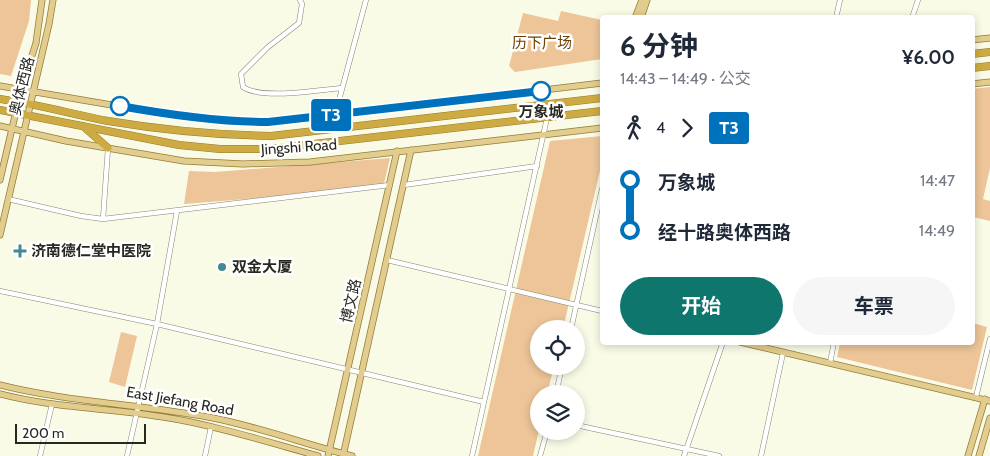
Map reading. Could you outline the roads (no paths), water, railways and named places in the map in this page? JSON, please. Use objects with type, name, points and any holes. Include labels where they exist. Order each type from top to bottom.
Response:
[{"type":"highway","points":[[975,54],[990,52]]},
{"type":"highway","points":[[975,68],[990,66]]},
{"type":"highway","name":"Jingshi Road","points":[[0,99],[30,103],[109,121],[182,131],[222,135],[271,136],[600,98]]},
{"type":"highway","points":[[0,110],[17,113]]},
{"type":"highway","name":"Jingshi Road","points":[[17,113],[179,144],[220,149],[270,150],[600,112]]},
{"type":"highway","points":[[83,126],[108,148]]},
{"type":"main road","name":"奥体西路","points":[[0,180],[22,90],[36,43],[42,0]]},
{"type":"main road","name":"奥体西路","points":[[0,236],[49,24],[52,0]]},
{"type":"main road","points":[[636,15],[642,0]]},
{"type":"main road","points":[[642,15],[647,0]]},
{"type":"main road","points":[[975,40],[990,38]]},
{"type":"main road","points":[[975,84],[990,82]]},
{"type":"main road","name":"Jingshi Road","points":[[0,86],[182,117],[236,122],[268,122],[600,83]]},
{"type":"main road","name":"Jingshi Road","points":[[0,126],[184,161],[243,164],[310,162],[600,128]]},
{"type":"main road","name":"博文路","points":[[344,455],[411,150]]},
{"type":"main road","name":"博文路","points":[[329,453],[397,151]]},
{"type":"main road","points":[[752,345],[988,400],[968,456]]},
{"type":"main road","name":"East Jiefang Road","points":[[0,385],[47,395],[211,417],[329,453],[352,456]]},
{"type":"main road","name":"East Jiefang Road","points":[[0,394],[52,404],[137,413],[211,426],[318,456]]},
{"type":"main road","points":[[979,456],[990,418]]},
{"type":"street","points":[[300,0],[302,4],[299,23],[248,65],[241,74],[242,87],[249,91],[275,93],[342,88]]},
{"type":"street","points":[[335,115],[366,0]]},
{"type":"street","points":[[837,15],[840,0]]},
{"type":"street","points":[[913,15],[918,0]]},
{"type":"street","points":[[472,456],[548,118]]},
{"type":"street","points":[[103,219],[108,148]]},
{"type":"street","points":[[404,185],[537,166]]},
{"type":"street","points":[[8,199],[103,219],[390,185]]},
{"type":"street","points":[[574,320],[600,198]]},
{"type":"street","points":[[127,456],[157,324],[177,211]]},
{"type":"street","points":[[387,260],[600,311]]},
{"type":"street","points":[[0,291],[157,324],[484,402]]},
{"type":"street","points":[[976,397],[990,339]]},
{"type":"street","points":[[684,456],[722,345]]},
{"type":"street","points":[[830,363],[833,345]]},
{"type":"street","points":[[761,456],[783,353]]},
{"type":"street","points":[[40,456],[52,404]]},
{"type":"street","points":[[204,456],[211,426]]},
{"type":"street","points":[[585,428],[719,456]]},
{"type":"street","points":[[540,456],[544,440]]},
{"type":"place","name":"万象城","points":[[541,91]]},
{"type":"place","name":"济南德仁堂中医院","points":[[20,251]]},
{"type":"place","name":"双金大厦","points":[[222,267]]},
{"type":"park label","name":"历下广场","points":[[542,43]]}]
